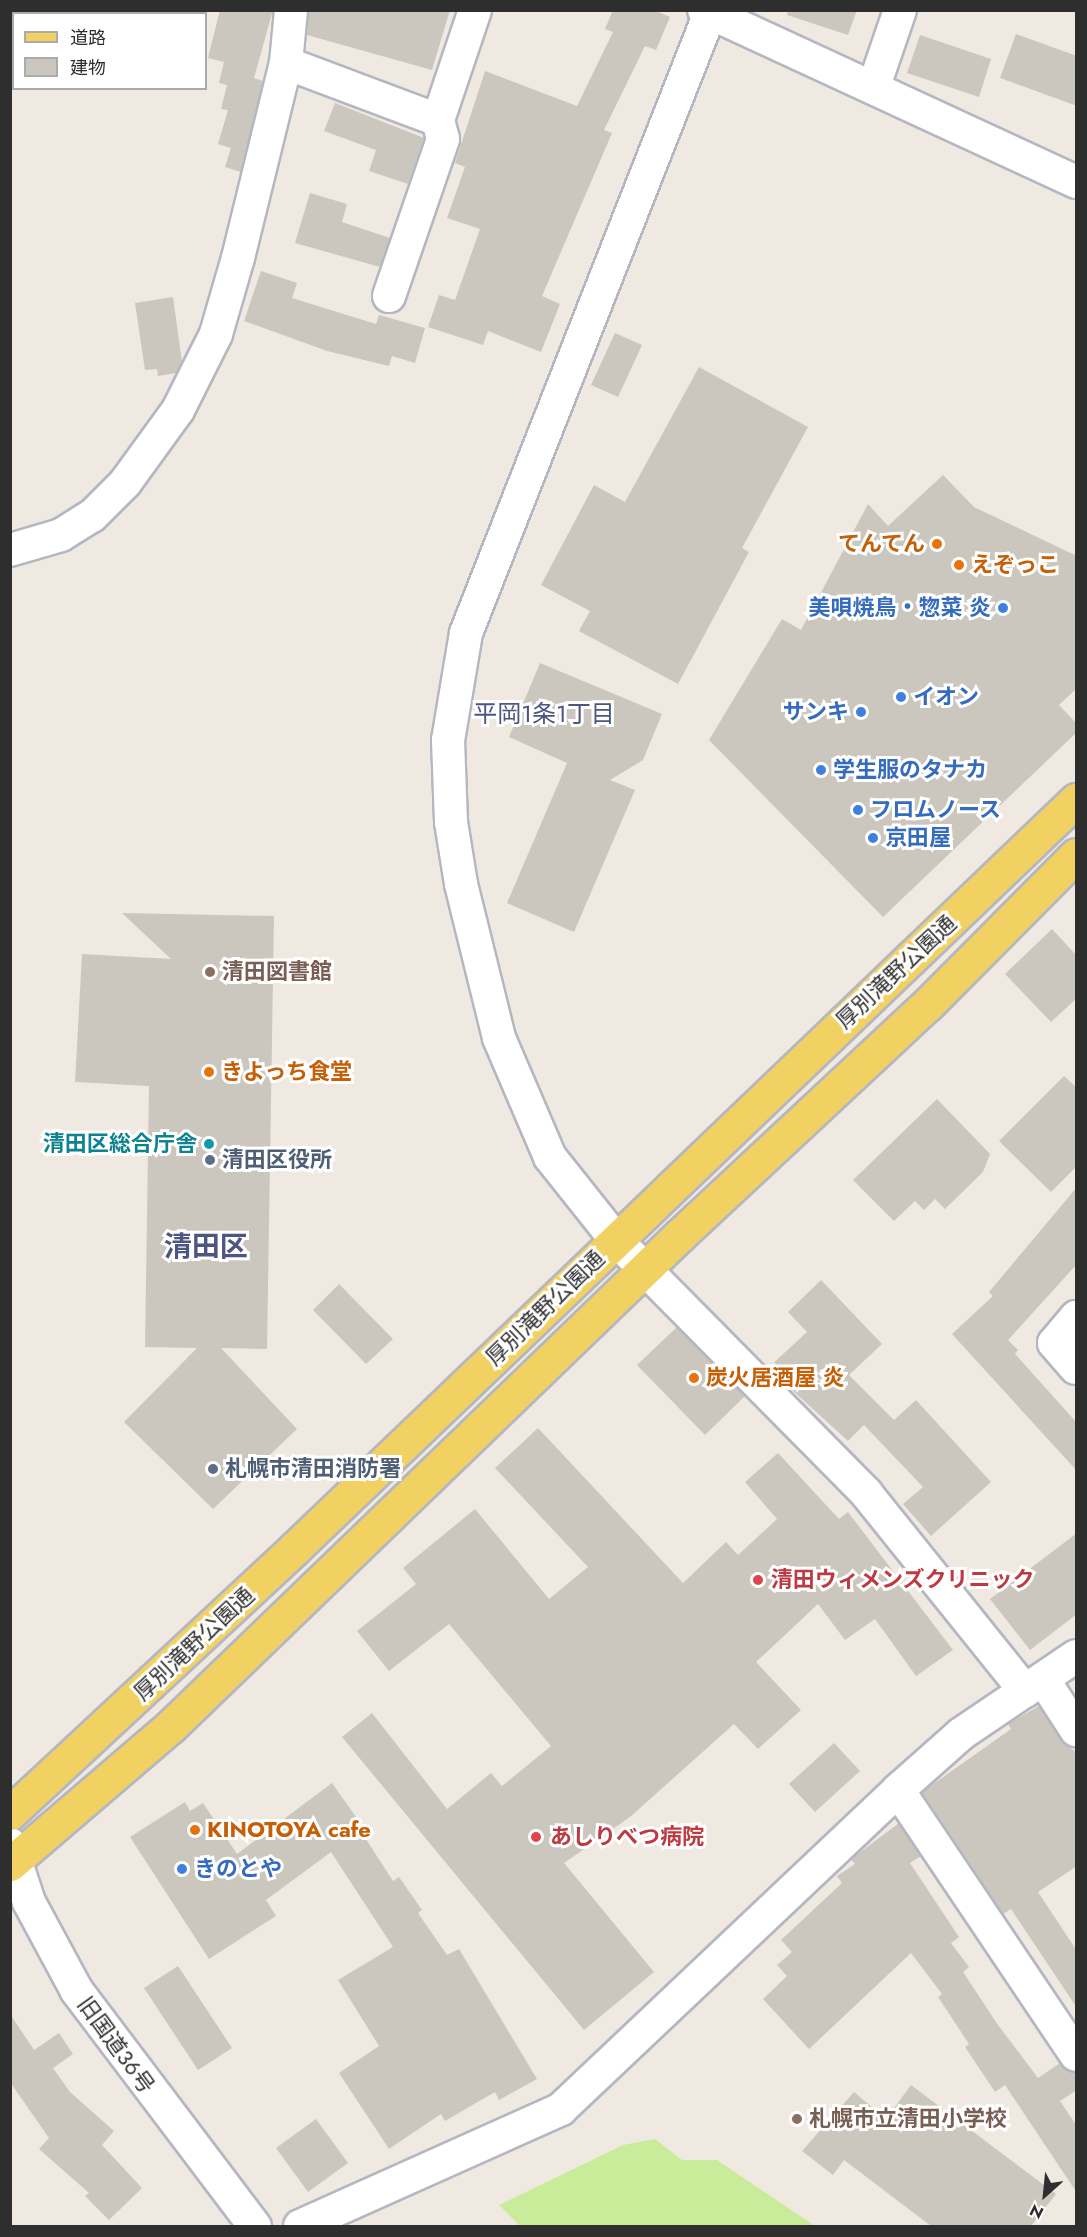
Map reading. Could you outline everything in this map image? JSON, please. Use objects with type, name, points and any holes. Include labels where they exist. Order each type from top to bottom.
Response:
[{"type":"main road","name":"厚別滝野公園通","points":[[10,1814],[190,1648],[1077,800]]},
{"type":"main road","name":"厚別滝野公園通","points":[[12,1856],[171,1726],[646,1269],[956,975],[1077,855]]},
{"type":"main road","points":[[925,945],[956,975]]},
{"type":"street","points":[[10,550],[61,535],[92,516],[125,483],[178,410],[216,334],[286,63],[291,10]]},
{"type":"street","points":[[388,296],[443,139],[438,120],[475,10]]},
{"type":"street","points":[[874,86],[900,10]]},
{"type":"street","points":[[1077,182],[874,86],[707,12],[488,571],[466,633],[448,740],[451,822],[461,884],[499,1038],[550,1157],[616,1240],[866,1493],[1077,1731]]},
{"type":"street","points":[[286,63],[438,120]]},
{"type":"street","points":[[1077,1317],[1054,1343],[1077,1368]]},
{"type":"street","points":[[300,2226],[561,2109],[898,1790],[961,1734],[1077,1656]]},
{"type":"street","points":[[898,1790],[1077,2055]]},
{"type":"street","name":"旧国道36号","points":[[12,1856],[29,1902],[77,1991],[255,2226]]},
{"type":"green space","points":[[655,2139],[682,2160],[717,2160],[815,2226],[520,2226],[499,2205],[623,2145]]},
{"type":"building","points":[[220,10],[273,10],[254,78],[263,81],[241,172],[225,167],[231,148],[218,144],[228,110],[221,109],[227,85],[219,83],[224,62],[208,58]]},
{"type":"building","points":[[309,10],[450,10],[432,70],[307,35]]},
{"type":"building","points":[[613,10],[654,10],[670,17],[656,50],[645,46],[604,130],[612,133],[542,296],[560,304],[541,352],[488,331],[483,345],[428,327],[439,295],[455,300],[480,229],[447,218],[465,167],[455,163],[485,71],[577,106],[613,32],[605,29]]},
{"type":"building","points":[[788,10],[857,10],[848,35],[787,15]]},
{"type":"building","points":[[1016,34],[1077,56],[1077,106],[1000,78]]},
{"type":"building","points":[[920,35],[991,59],[979,97],[907,73]]},
{"type":"building","points":[[335,103],[424,138],[408,184],[369,171],[376,150],[324,131]]},
{"type":"building","points":[[310,193],[347,204],[342,222],[390,238],[380,267],[295,243]]},
{"type":"building","points":[[261,271],[297,283],[292,298],[376,324],[379,315],[425,328],[415,363],[392,356],[389,366],[327,351],[244,321]]},
{"type":"building","points":[[173,297],[182,362],[176,373],[158,376],[157,369],[145,370],[135,303]]},
{"type":"building","points":[[615,333],[642,345],[618,397],[591,385]]},
{"type":"building","points":[[699,367],[808,427],[742,548],[749,552],[678,684],[579,631],[590,611],[541,585],[594,485],[625,502]]},
{"type":"building","name":"イオン","points":[[943,475],[974,507],[1077,556],[1077,688],[1059,705],[1077,724],[1077,732],[883,917],[709,740],[782,619],[801,630],[868,504],[888,526]]},
{"type":"building","points":[[540,663],[662,714],[643,760],[610,780],[635,790],[574,932],[507,903],[567,763],[509,737]]},
{"type":"building","name":"清田区総合庁舎","points":[[122,913],[274,916],[267,1349],[221,1348],[297,1429],[213,1509],[124,1422],[197,1348],[145,1347],[149,1086],[75,1082],[82,954],[171,959]]},
{"type":"building","points":[[1052,929],[1077,956],[1077,998],[1051,1022],[1005,974]]},
{"type":"building","points":[[1064,1076],[1077,1088],[1077,1166],[1051,1192],[999,1141]]},
{"type":"building","points":[[937,1099],[990,1154],[983,1172],[945,1209],[935,1199],[924,1210],[915,1201],[894,1221],[853,1180]]},
{"type":"building","points":[[1077,1187],[1077,1264],[1008,1340],[1018,1350],[1015,1354],[1077,1423],[1077,1471],[952,1334],[993,1296],[989,1292]]},
{"type":"building","points":[[821,1280],[882,1344],[849,1375],[894,1420],[916,1400],[991,1482],[931,1536],[903,1504],[923,1487],[864,1425],[848,1441],[768,1368],[807,1332],[788,1312]]},
{"type":"building","points":[[339,1284],[393,1339],[366,1364],[313,1310]]},
{"type":"building","name":"炭火居酒屋 炎","points":[[677,1327],[745,1396],[705,1435],[637,1365]]},
{"type":"building","points":[[538,1428],[683,1583],[726,1542],[738,1555],[777,1519],[745,1482],[778,1453],[839,1519],[848,1512],[953,1650],[916,1676],[875,1619],[845,1640],[818,1604],[756,1662],[801,1710],[758,1749],[734,1724],[630,1817],[564,1863],[654,1972],[584,2030],[342,1737],[372,1713],[447,1809],[491,1773],[502,1786],[551,1746],[449,1624],[389,1671],[357,1631],[416,1584],[403,1568],[475,1509],[549,1599],[588,1567],[495,1468]]},
{"type":"building","points":[[1077,1533],[1077,1614],[1030,1650],[990,1599]]},
{"type":"building","points":[[1039,1706],[1061,1740],[1077,1753],[1077,1866],[1038,1892],[1077,1951],[1077,2008],[1011,1909],[1003,1914],[922,1792],[1011,1729],[1008,1724]]},
{"type":"building","points":[[834,1743],[860,1771],[815,1812],[789,1784]]},
{"type":"building","points":[[332,1783],[368,1834],[364,1836],[393,1881],[399,1877],[422,1910],[418,1913],[447,1955],[459,1949],[537,2079],[499,2100],[495,2092],[445,2121],[441,2114],[389,2149],[339,2073],[379,2046],[338,1980],[393,1947],[331,1852],[266,1900],[276,1916],[209,1959],[130,1837],[185,1802],[190,1811],[203,1803],[237,1854]]},
{"type":"building","points":[[899,1823],[921,1856],[910,1863],[959,1937],[951,1943],[969,1967],[963,1972],[998,2025],[1038,2078],[1060,2063],[1077,2073],[1077,2090],[1060,2101],[1077,2126],[1077,2193],[1005,2085],[995,2092],[965,2047],[969,2044],[938,1997],[942,1994],[911,1953],[809,2049],[763,1999],[787,1976],[777,1965],[792,1952],[781,1940],[842,1883],[837,1876],[855,1864],[851,1859]]},
{"type":"building","points":[[178,1966],[232,2048],[198,2070],[144,1988]]},
{"type":"building","points":[[10,2014],[34,2050],[59,2033],[73,2054],[53,2068],[70,2092],[114,2131],[102,2145],[142,2188],[109,2220],[85,2196],[89,2193],[39,2149],[49,2138],[10,2082]]},
{"type":"building","points":[[911,2085],[1056,2194],[1031,2226],[931,2226],[844,2160],[833,2175],[802,2151],[854,2092],[886,2119]]},
{"type":"building","points":[[316,2119],[348,2163],[308,2192],[276,2148]]},
{"type":"place","name":"てんてん","points":[[937,544]]},
{"type":"place","name":"えぞっこ","points":[[959,565]]},
{"type":"place","name":"美唄焼鳥・惣菜 炎","points":[[1003,608]]},
{"type":"place","name":"イオン","points":[[901,697]]},
{"type":"place","name":"サンキ","points":[[861,712]]},
{"type":"place","name":"学生服のタナカ","points":[[821,770]]},
{"type":"place","name":"フロムノース","points":[[858,810]]},
{"type":"place","name":"京田屋","points":[[873,838]]},
{"type":"place","name":"清田図書館","points":[[210,972]]},
{"type":"place","name":"きよっち食堂","points":[[209,1072]]},
{"type":"place","name":"清田区総合庁舎","points":[[209,1144]]},
{"type":"place","name":"清田区役所","points":[[210,1160]]},
{"type":"place","name":"炭火居酒屋 炎","points":[[694,1378]]},
{"type":"place","name":"札幌市清田消防署","points":[[213,1469]]},
{"type":"place","name":"清田ウィメンズクリニック","points":[[758,1580]]},
{"type":"place","name":"KINOTOYA cafe","points":[[195,1830]]},
{"type":"place","name":"あしりべつ病院","points":[[536,1837]]},
{"type":"place","name":"きのとや","points":[[182,1869]]},
{"type":"place","name":"札幌市立清田小学校","points":[[797,2119]]},
{"type":"district","name":"平岡1条1丁目","points":[[544,714]]},
{"type":"district","name":"清田区","points":[[206,1247]]}]
